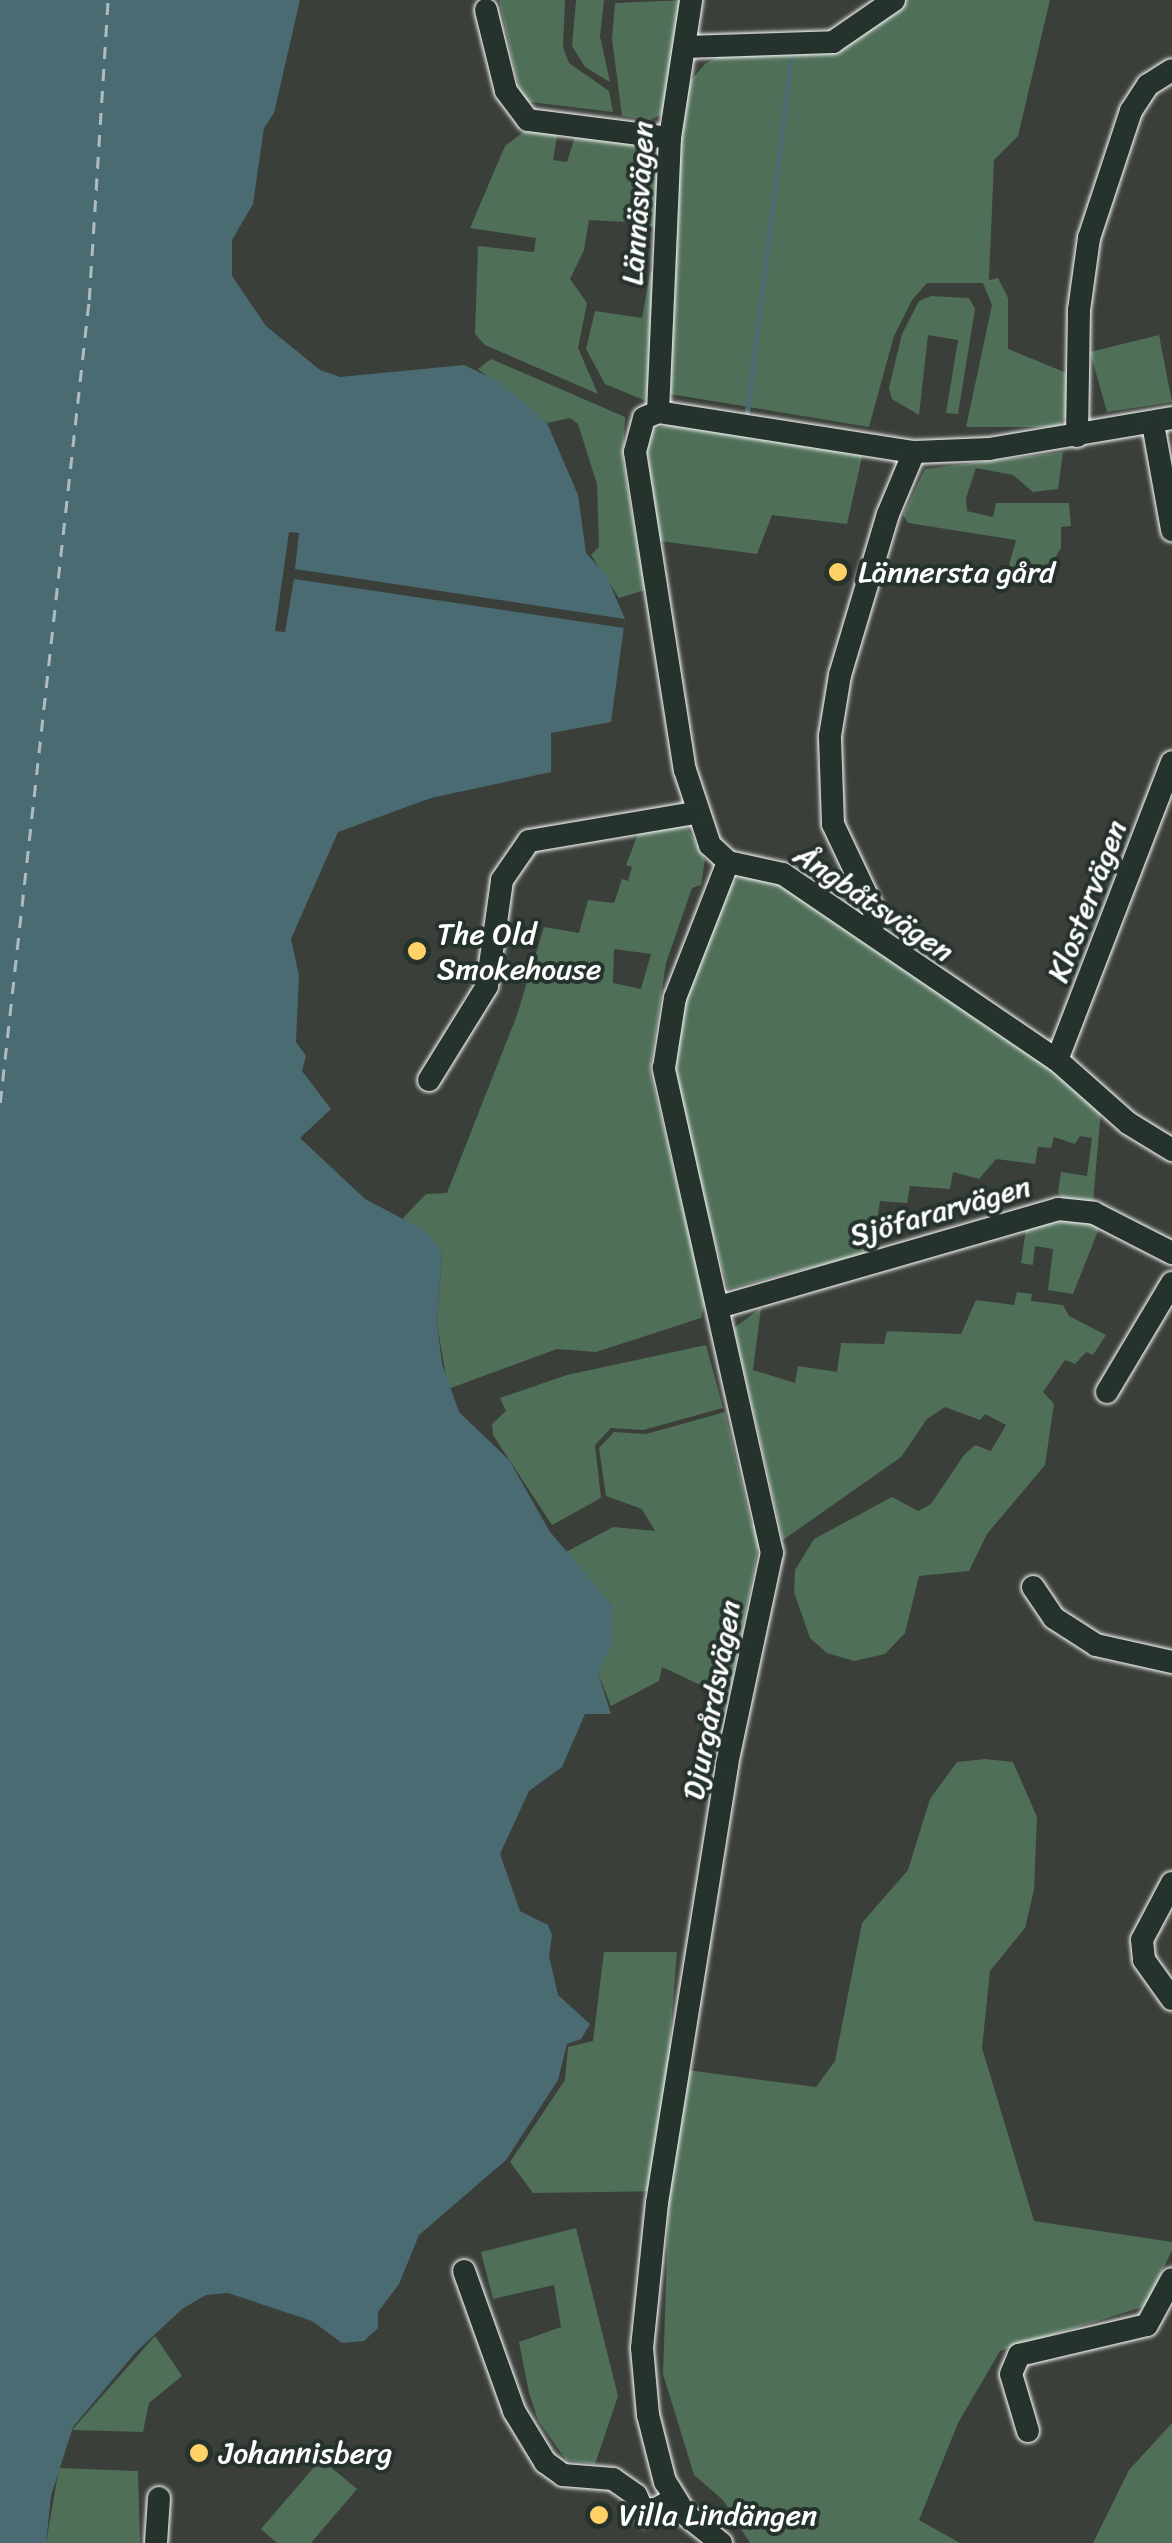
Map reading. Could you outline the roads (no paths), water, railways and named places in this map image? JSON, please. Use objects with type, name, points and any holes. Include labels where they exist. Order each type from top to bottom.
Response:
[{"type":"street","name":"Lännäsvägen","points":[[658,412],[670,138],[691,0]]},
{"type":"street","points":[[686,47],[833,42],[894,0]]},
{"type":"street","points":[[486,10],[506,91],[528,120],[670,138]]},
{"type":"street","points":[[1078,436],[1078,310],[1089,238],[1131,111],[1148,85],[1172,70]]},
{"type":"street","points":[[728,862],[710,845],[694,813],[635,452],[644,418],[658,412],[914,452],[1078,436],[1163,421],[1172,530]]},
{"type":"street","points":[[871,933],[875,913],[834,824],[830,736],[840,675],[888,514],[914,452]]},
{"type":"street","name":"Klostervägen","points":[[1057,1060],[1172,762]]},
{"type":"street","points":[[429,1080],[486,986],[502,880],[528,842],[694,813]]},
{"type":"street","name":"Ångbåtsvägen","points":[[728,862],[783,874],[1057,1060],[1128,1123],[1172,1150]]},
{"type":"street","name":"Djurgårdsvägen","points":[[721,2543],[674,2499],[648,2416],[642,2318],[727,1764],[772,1553],[719,1307],[666,1089],[663,1048],[675,998],[728,862]]},
{"type":"street","name":"Sjöfararvägen","points":[[719,1307],[1058,1210],[1094,1213],[1172,1252]]},
{"type":"street","points":[[1106,1392],[1172,1283]]},
{"type":"street","points":[[1033,1587],[1054,1618],[1094,1651],[1172,1662]]},
{"type":"street","points":[[1172,1883],[1142,1940],[1144,1960],[1172,1999]]},
{"type":"street","points":[[464,2271],[514,2411],[545,2462],[564,2475],[613,2479],[636,2495],[645,2515],[674,2499]]},
{"type":"street","points":[[1028,2431],[1011,2374],[1019,2355],[1147,2324],[1172,2279]]},
{"type":"street","points":[[156,2543],[159,2498]]},
{"type":"water","points":[[0,0],[300,0],[274,113],[264,128],[253,204],[232,240],[232,276],[266,326],[320,370],[340,377],[464,365],[498,381],[547,423],[578,495],[586,553],[606,575],[625,619],[611,722],[551,733],[551,772],[431,798],[338,832],[291,939],[299,976],[296,1042],[306,1056],[302,1071],[331,1109],[300,1138],[365,1199],[426,1231],[442,1252],[437,1323],[442,1364],[459,1412],[509,1460],[550,1532],[613,1606],[613,1641],[598,1673],[611,1714],[585,1714],[562,1767],[529,1791],[500,1854],[520,1911],[548,1925],[552,1935],[549,1956],[558,1995],[590,2024],[581,2039],[567,2044],[558,2080],[506,2160],[419,2235],[399,2284],[378,2312],[378,2328],[364,2341],[342,2343],[312,2321],[228,2293],[206,2295],[182,2309],[135,2353],[73,2427],[51,2496],[46,2543],[0,2543]]},
{"type":"waterway","points":[[747,412],[791,57]]},
{"type":"place","name":"Lännersta gård","points":[[838,572]]},
{"type":"place","name":"The Old Smokehouse","points":[[417,951]]},
{"type":"place","name":"Johannisberg","points":[[199,2453]]},
{"type":"place","name":"Villa Lindängen","points":[[599,2515]]}]
